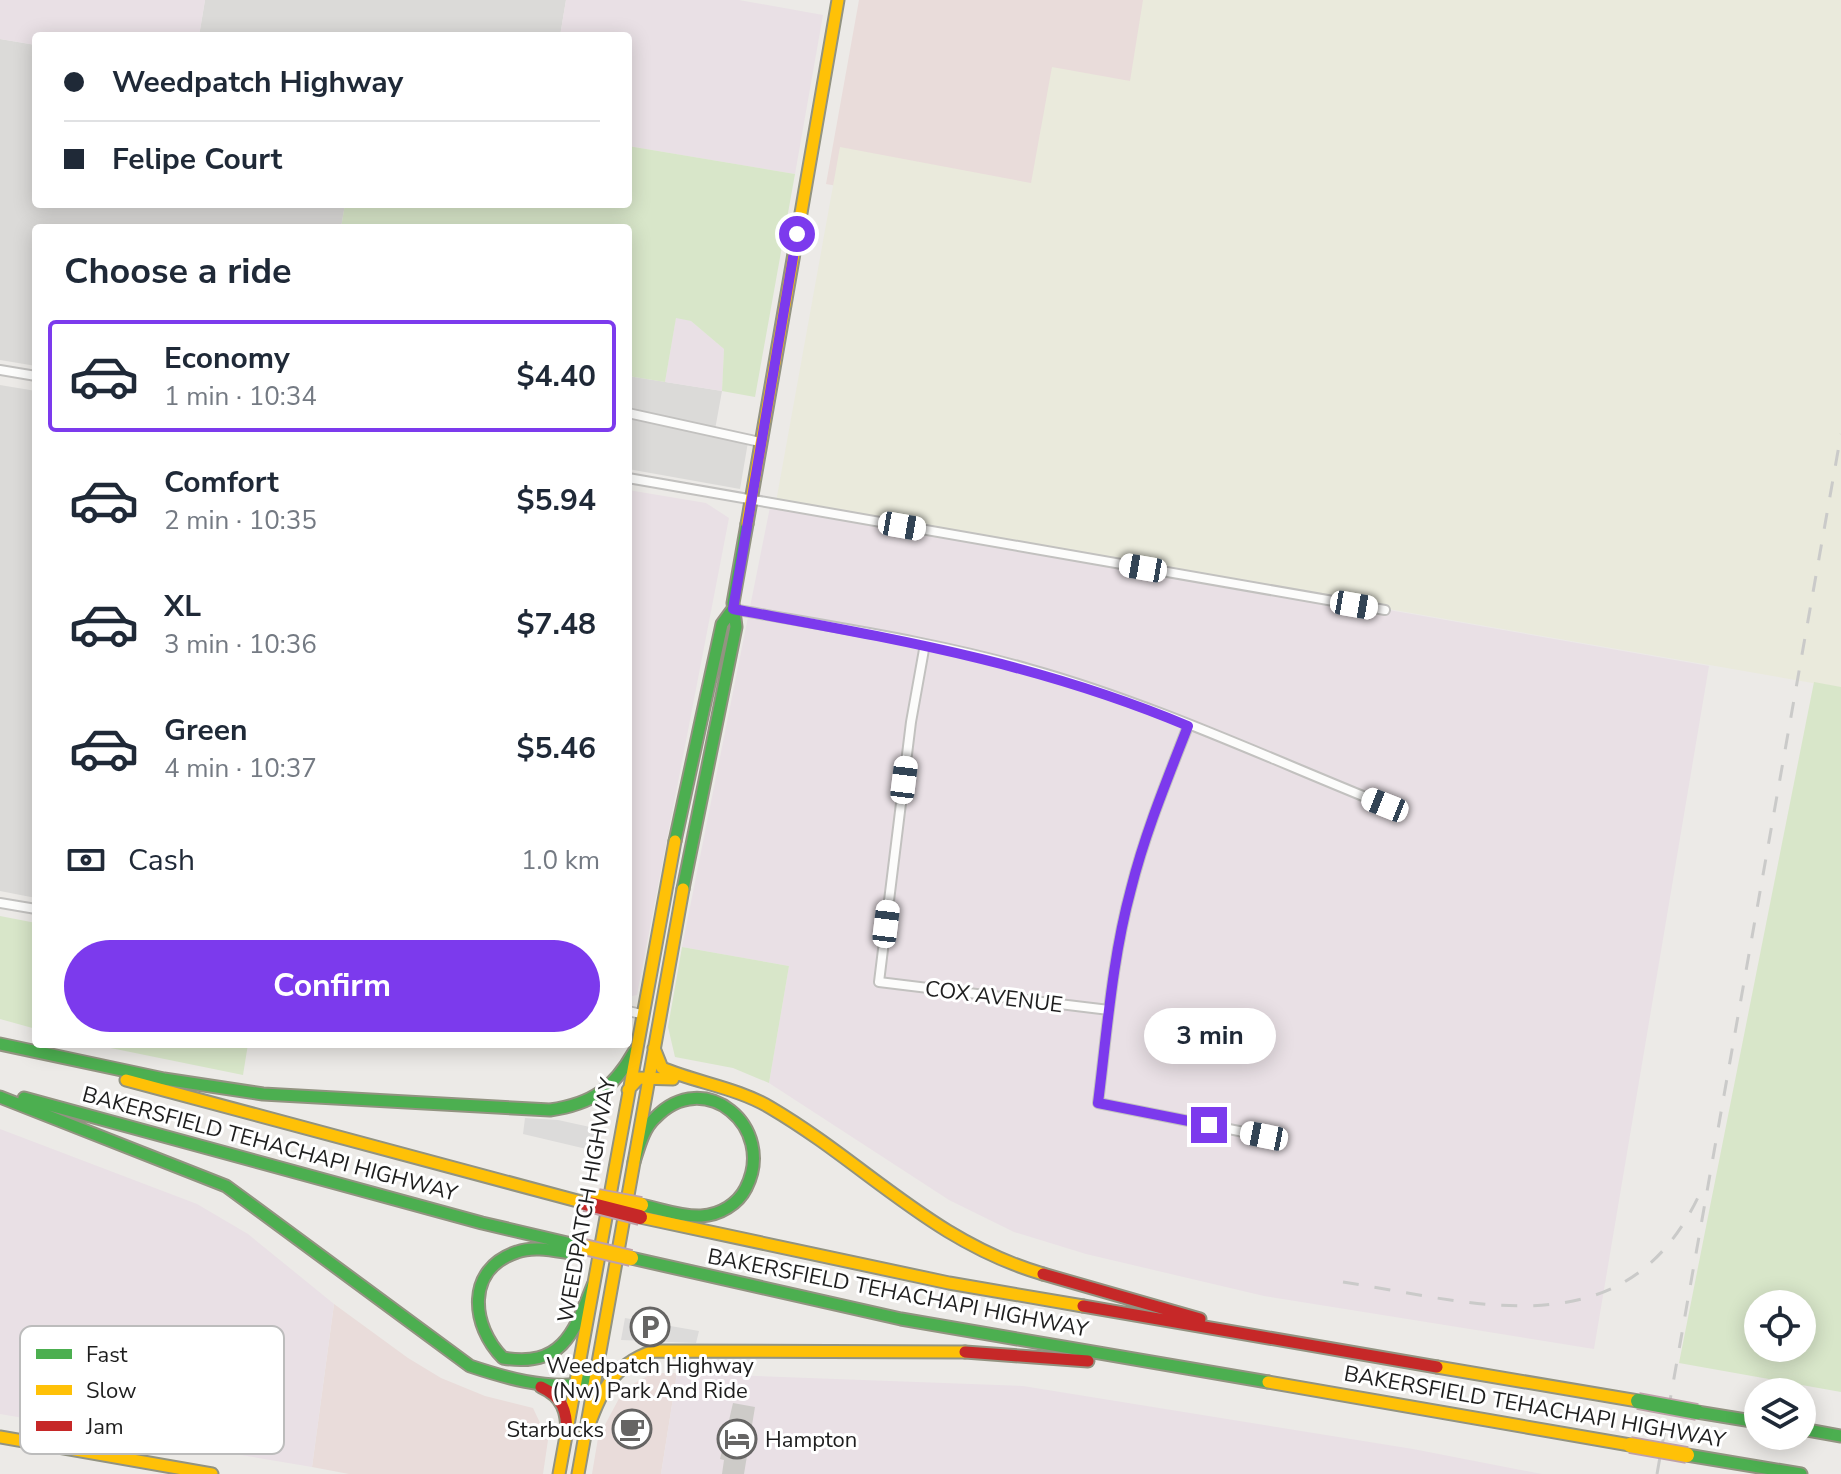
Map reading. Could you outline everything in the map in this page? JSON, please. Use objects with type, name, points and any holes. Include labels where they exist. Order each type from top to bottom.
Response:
[{"type":"main road","name":"WEEDPATCH HIGHWAY","points":[[578,1474],[654,1048],[736,627],[733,609],[760,442],[838,0]]},
{"type":"main road","name":"WEEDPATCH HIGHWAY","points":[[559,1474],[628,1090],[634,1052],[634,1012],[722,624],[733,609]]},
{"type":"main road","points":[[0,1045],[164,1079],[263,1094],[550,1110],[584,1106],[601,1097],[617,1081],[634,1052]]},
{"type":"main road","name":"BAKERSFIELD TEHACHAPI HIGHWAY","points":[[0,1045],[489,1178],[935,1280],[1744,1420]]},
{"type":"main road","points":[[654,1048],[662,1068],[693,1080]]},
{"type":"main road","points":[[628,1090],[639,1078],[649,1076],[693,1080],[736,1090],[774,1110],[923,1217],[976,1249],[1024,1269],[1186,1313],[1226,1330]]},
{"type":"main road","points":[[0,1094],[198,1172],[226,1186],[451,1355],[481,1370],[530,1382],[575,1385],[587,1380],[597,1366]]},
{"type":"main road","name":"BAKERSFIELD TEHACHAPI HIGHWAY","points":[[0,1094],[580,1250],[631,1258],[901,1319],[1801,1474]]},
{"type":"main road","points":[[634,1162],[657,1114],[686,1098],[709,1099],[729,1107],[746,1124],[755,1144],[752,1178],[741,1197],[723,1210],[700,1216],[640,1211]]},
{"type":"main road","points":[[580,1250],[528,1250],[500,1260],[485,1277],[477,1297],[481,1332],[503,1358],[531,1362],[547,1357],[570,1336],[593,1285]]},
{"type":"main road","points":[[585,1436],[602,1388],[616,1369],[634,1356],[654,1351],[992,1352],[1309,1389]]},
{"type":"main road","points":[[530,1382],[562,1399],[567,1434]]},
{"type":"main road","points":[[1816,1432],[1841,1436]]},
{"type":"main road","points":[[0,1437],[20,1441]]},
{"type":"main road","points":[[88,1454],[177,1471],[212,1474]]},
{"type":"street","points":[[0,370],[32,375]]},
{"type":"street","points":[[632,414],[760,442]]},
{"type":"street","points":[[632,479],[1385,610]]},
{"type":"street","points":[[733,609],[925,644],[1069,681],[1385,805]]},
{"type":"street","name":"COX AVENUE","points":[[925,644],[911,722],[879,982],[1109,1010]]},
{"type":"street","points":[[1188,726],[1154,815],[1130,891],[1109,1010],[1098,1103],[1264,1136]]},
{"type":"street","points":[[0,903],[32,908]]},
{"type":"shaded area","points":[[0,0],[205,0],[200,32],[32,32],[32,44],[0,39]]},
{"type":"shaded area","points":[[205,0],[566,0],[561,32],[200,32]]},
{"type":"shaded area","points":[[566,0],[739,0],[823,15],[795,174],[632,147],[632,32],[561,32]]},
{"type":"shaded area","points":[[859,0],[1146,0],[1105,233],[826,184]]},
{"type":"shaded area","points":[[1143,0],[1841,0],[1841,688],[776,502],[840,147],[1031,183],[1052,67],[1130,81]]},
{"type":"shaded area","points":[[0,39],[32,44],[32,208],[344,208],[342,224],[32,224],[32,365],[0,360]]},
{"type":"shaded area","points":[[676,317],[691,321],[724,349],[722,391],[665,382]]},
{"type":"shaded area","points":[[632,377],[722,391],[714,435],[748,442],[740,489],[632,470]]},
{"type":"shaded area","points":[[0,385],[32,390],[32,897],[0,891]]},
{"type":"shaded area","points":[[632,491],[706,503],[729,518],[637,995],[632,996]]},
{"type":"shaded area","points":[[771,502],[1709,666],[1594,1349],[1264,1296],[1086,1254],[1014,1232],[949,1200],[769,1083],[789,966],[682,947]]},
{"type":"shaded area","points":[[525,1118],[558,1120],[599,1129],[595,1151],[523,1134]]},
{"type":"shaded area","points":[[0,1129],[197,1204],[248,1234],[334,1304],[312,1467],[235,1454],[284,1454],[284,1326],[20,1326],[20,1417],[0,1414]]},
{"type":"shaded area","points":[[334,1304],[441,1378],[485,1396],[533,1408],[548,1440],[543,1474],[349,1474],[312,1467]]},
{"type":"shaded area","name":"Weedpatch Highway (Nw) Park And Ride","points":[[625,1318],[699,1331],[696,1343],[621,1340]]},
{"type":"shaded area","points":[[653,1373],[677,1373],[661,1474],[592,1474],[598,1438],[624,1389]]},
{"type":"shaded area","points":[[677,1373],[1023,1386],[1413,1449],[1542,1474],[661,1474]]},
{"type":"green space","points":[[632,147],[795,174],[755,397],[722,391],[724,349],[691,321],[676,318],[665,382],[632,377],[632,224],[342,224],[344,208],[632,208]]},
{"type":"green space","points":[[1814,682],[1841,687],[1841,1392],[1816,1388],[1816,1378],[1763,1378],[1679,1363]]},
{"type":"green space","points":[[0,916],[32,922],[32,1028],[0,1019]]},
{"type":"green space","points":[[682,947],[789,966],[769,1083],[733,1068],[675,1057],[668,1027]]},
{"type":"green space","points":[[111,1048],[247,1048],[243,1075]]},
{"type":"building","name":"Hampton","points":[[733,1403],[755,1407],[744,1474],[722,1474],[724,1460],[720,1459]]},
{"type":"railway","points":[[1657,1474],[1841,434]]},
{"type":"railway","points":[[1343,1282],[1496,1305],[1545,1305],[1591,1297],[1632,1277],[1669,1243],[1700,1193]]},
{"type":"traffic: fast","points":[[683,889],[736,627],[733,603],[747,524]]},
{"type":"traffic: fast","points":[[675,841],[722,624],[733,609]]},
{"type":"traffic: fast","points":[[0,1044],[164,1079],[263,1094],[550,1110],[578,1104],[600,1093],[618,1076],[634,1052]]},
{"type":"traffic: fast","points":[[0,1097],[226,1186],[470,1366],[497,1375],[554,1385],[582,1384],[597,1366]]},
{"type":"traffic: fast","points":[[24,1098],[482,1223],[580,1246]]},
{"type":"traffic: fast","points":[[634,1162],[651,1122],[674,1104],[694,1098],[714,1101],[730,1111],[744,1125],[752,1144],[753,1165],[746,1188],[728,1208],[694,1216],[641,1205]]},
{"type":"traffic: fast","points":[[579,1254],[532,1249],[500,1260],[488,1271],[481,1285],[478,1299],[484,1330],[503,1358],[539,1358],[552,1352],[572,1332],[593,1285]]},
{"type":"traffic: fast","points":[[631,1258],[901,1319],[1268,1382]]},
{"type":"traffic: fast","points":[[1638,1401],[1697,1412]]},
{"type":"traffic: fast","points":[[1697,1412],[1744,1420]]},
{"type":"traffic: fast","points":[[1816,1432],[1841,1436]]},
{"type":"traffic: fast","points":[[1687,1455],[1801,1474]]},
{"type":"traffic: slow","points":[[747,524],[838,0]]},
{"type":"traffic: slow","points":[[559,1474],[675,841]]},
{"type":"traffic: slow","points":[[578,1474],[683,889]]},
{"type":"traffic: slow","points":[[654,1048],[662,1068],[745,1095],[771,1108],[934,1222],[1004,1260],[1043,1274]]},
{"type":"traffic: slow","points":[[628,1090],[639,1078],[673,1079]]},
{"type":"traffic: slow","points":[[126,1080],[585,1203]]},
{"type":"traffic: slow","points":[[598,1197],[641,1205]]},
{"type":"traffic: slow","points":[[640,1217],[949,1283],[1083,1306]]},
{"type":"traffic: slow","points":[[580,1246],[631,1258]]},
{"type":"traffic: slow","points":[[585,1436],[602,1395],[617,1373],[627,1364],[654,1351],[965,1352]]},
{"type":"traffic: slow","points":[[1437,1367],[1638,1401]]},
{"type":"traffic: slow","points":[[1268,1382],[1630,1445]]},
{"type":"traffic: slow","points":[[0,1437],[20,1440]]},
{"type":"traffic: slow","points":[[1630,1445],[1687,1455]]},
{"type":"traffic: slow","points":[[97,1454],[212,1474]]},
{"type":"traffic: jam","points":[[585,1203],[640,1217]]},
{"type":"traffic: jam","points":[[1043,1274],[1200,1319]]},
{"type":"traffic: jam","points":[[1083,1306],[1437,1367]]},
{"type":"traffic: jam","points":[[965,1352],[1088,1361]]},
{"type":"traffic: jam","points":[[541,1387],[559,1400],[566,1418],[567,1434]]},
{"type":"place","name":"Weedpatch Highway (Nw) Park And Ride","points":[[650,1327]]},
{"type":"place","name":"Starbucks","points":[[632,1429]]},
{"type":"place","name":"Hampton","points":[[737,1439]]},
{"type":"route","points":[[797,234],[733,609],[925,644],[1029,668],[1110,694],[1188,726],[1154,815],[1130,891],[1114,970],[1098,1103],[1209,1125]]}]
